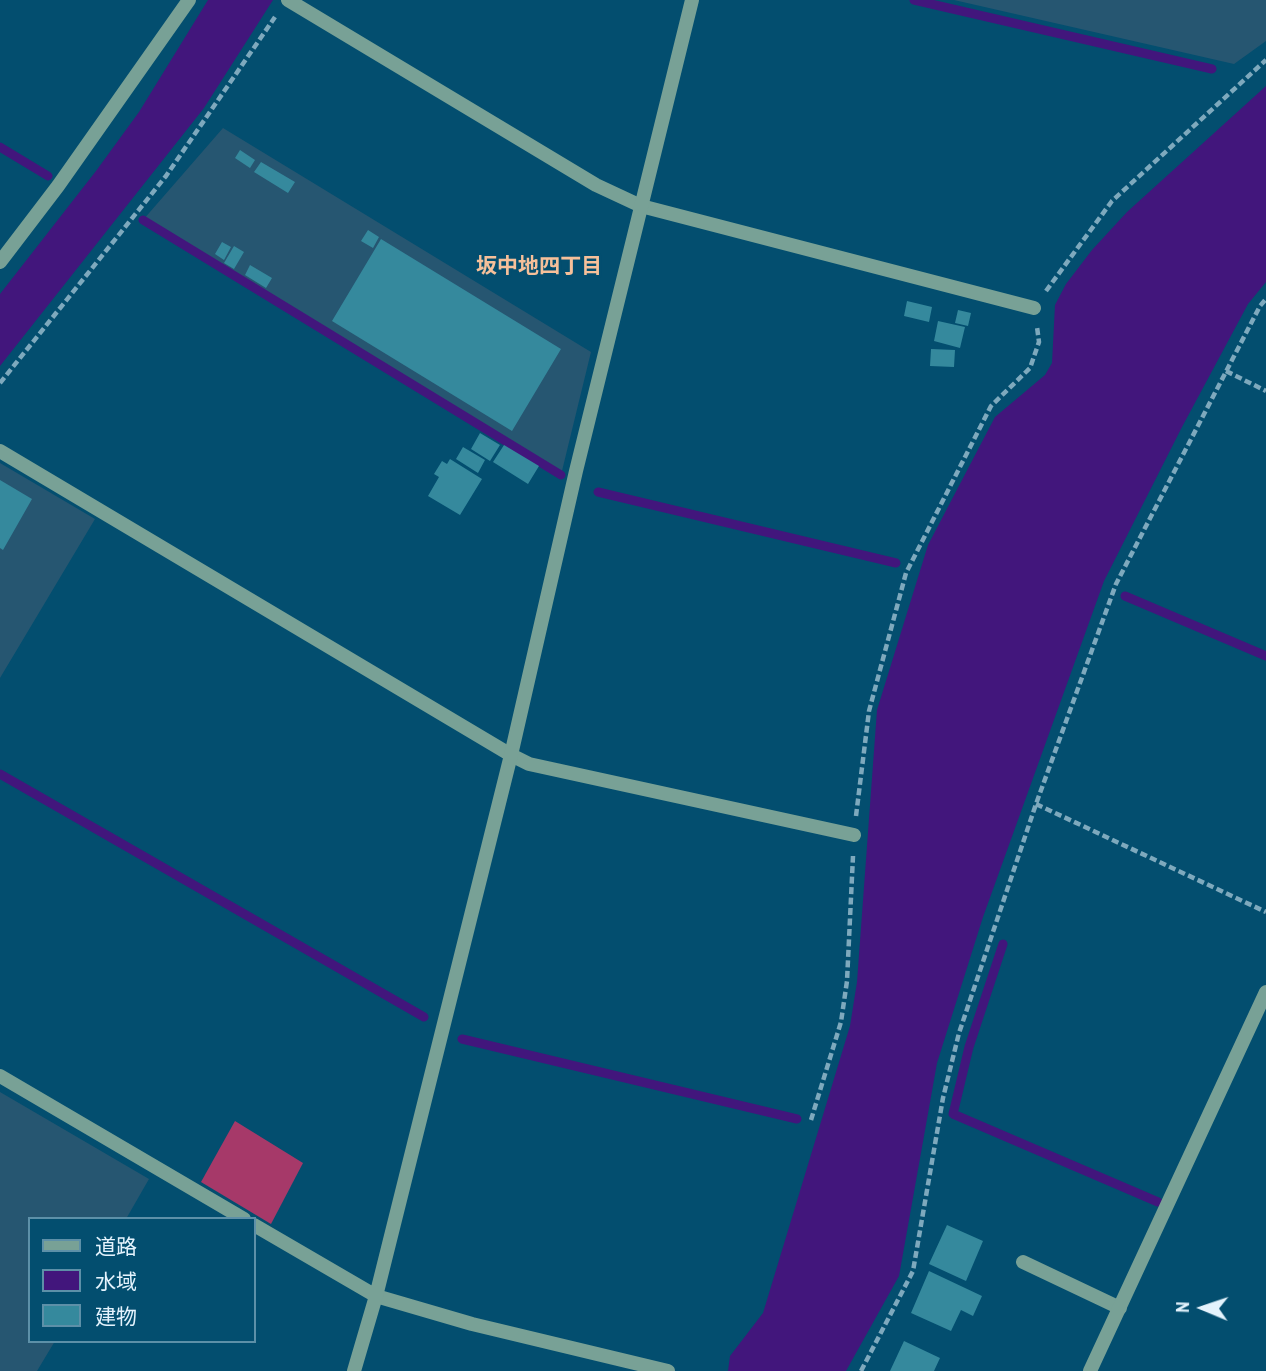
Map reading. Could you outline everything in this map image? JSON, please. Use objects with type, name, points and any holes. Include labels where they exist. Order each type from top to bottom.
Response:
[{"type":"street","points":[[0,262],[58,186],[189,0]]},
{"type":"street","points":[[354,1371],[376,1296],[511,755],[576,471],[692,0]]},
{"type":"street","points":[[283,6],[596,185],[641,206],[1034,308]]},
{"type":"street","points":[[0,452],[529,764],[854,835]]},
{"type":"street","points":[[1090,1371],[1266,992]]},
{"type":"street","points":[[0,1076],[241,1217]]},
{"type":"street","points":[[256,1226],[376,1296],[472,1324],[668,1371]]},
{"type":"street","points":[[1023,1262],[1120,1308]]},
{"type":"path","points":[[0,383],[166,176],[283,6]]},
{"type":"path","points":[[811,1120],[841,1023],[847,981],[854,835],[869,711],[906,573],[991,406],[1030,368],[1039,342],[1034,308],[1112,201],[1266,60]]},
{"type":"path","points":[[861,1371],[912,1271],[943,1098],[959,1033],[1036,804],[1116,584],[1266,299]]},
{"type":"path","points":[[1226,371],[1266,391]]},
{"type":"path","points":[[1036,804],[1266,912]]},
{"type":"shaded area","points":[[954,0],[1266,0],[1266,41],[1234,64]]},
{"type":"shaded area","points":[[223,128],[591,352],[561,475],[143,220]]},
{"type":"shaded area","points":[[0,463],[95,519],[0,678]]},
{"type":"shaded area","points":[[0,1092],[149,1179],[127,1217],[28,1217],[28,1343],[54,1343],[37,1371],[0,1371]]},
{"type":"shaded area","points":[[235,1121],[303,1163],[271,1224],[201,1182]]},
{"type":"water","points":[[208,0],[273,0],[204,108],[0,366],[0,294],[139,112]]},
{"type":"water","points":[[1266,86],[1266,282],[1248,304],[1104,581],[983,917],[937,1063],[899,1276],[846,1371],[728,1371],[730,1356],[763,1313],[850,1026],[857,982],[877,710],[928,545],[995,417],[1045,375],[1052,363],[1055,305],[1066,284],[1092,250],[1127,212]]},
{"type":"building","points":[[240,150],[255,160],[250,168],[235,158]]},
{"type":"building","points":[[261,162],[295,182],[288,193],[254,172]]},
{"type":"building","points":[[368,230],[379,237],[373,248],[361,241]]},
{"type":"building","points":[[381,239],[561,349],[512,431],[332,321]]},
{"type":"building","points":[[222,242],[231,247],[224,260],[215,254]]},
{"type":"building","points":[[234,246],[244,252],[234,269],[224,263]]},
{"type":"building","points":[[250,265],[272,278],[266,288],[245,275]]},
{"type":"building","points":[[907,301],[932,307],[929,322],[904,316]]},
{"type":"building","points":[[958,310],[971,313],[968,326],[955,323]]},
{"type":"building","points":[[938,321],[965,327],[960,348],[934,341]]},
{"type":"building","points":[[931,349],[955,350],[954,367],[930,366]]},
{"type":"building","points":[[480,433],[500,445],[490,461],[471,449]]},
{"type":"building","points":[[504,445],[539,466],[528,484],[493,462]]},
{"type":"building","points":[[463,447],[485,460],[478,473],[456,459]]},
{"type":"building","points":[[450,459],[482,479],[460,515],[428,496],[439,477],[434,474],[442,461],[447,464]]},
{"type":"building","points":[[0,480],[32,499],[3,550],[0,548]]},
{"type":"building","points":[[947,1225],[983,1241],[966,1281],[929,1264]]},
{"type":"building","points":[[929,1271],[982,1296],[973,1316],[961,1310],[951,1331],[911,1313]]},
{"type":"building","points":[[904,1341],[940,1358],[934,1371],[890,1371]]},
{"type":"waterway","points":[[914,0],[1212,69]]},
{"type":"waterway","points":[[0,147],[48,176]]},
{"type":"waterway","points":[[143,220],[561,475]]},
{"type":"waterway","points":[[598,492],[896,563]]},
{"type":"waterway","points":[[1125,596],[1266,656]]},
{"type":"waterway","points":[[0,774],[424,1017]]},
{"type":"waterway","points":[[1003,944],[969,1047],[953,1114],[1158,1202]]},
{"type":"waterway","points":[[462,1039],[797,1119]]},
{"type":"district","name":"坂中地四丁目","points":[[539,267]]}]
